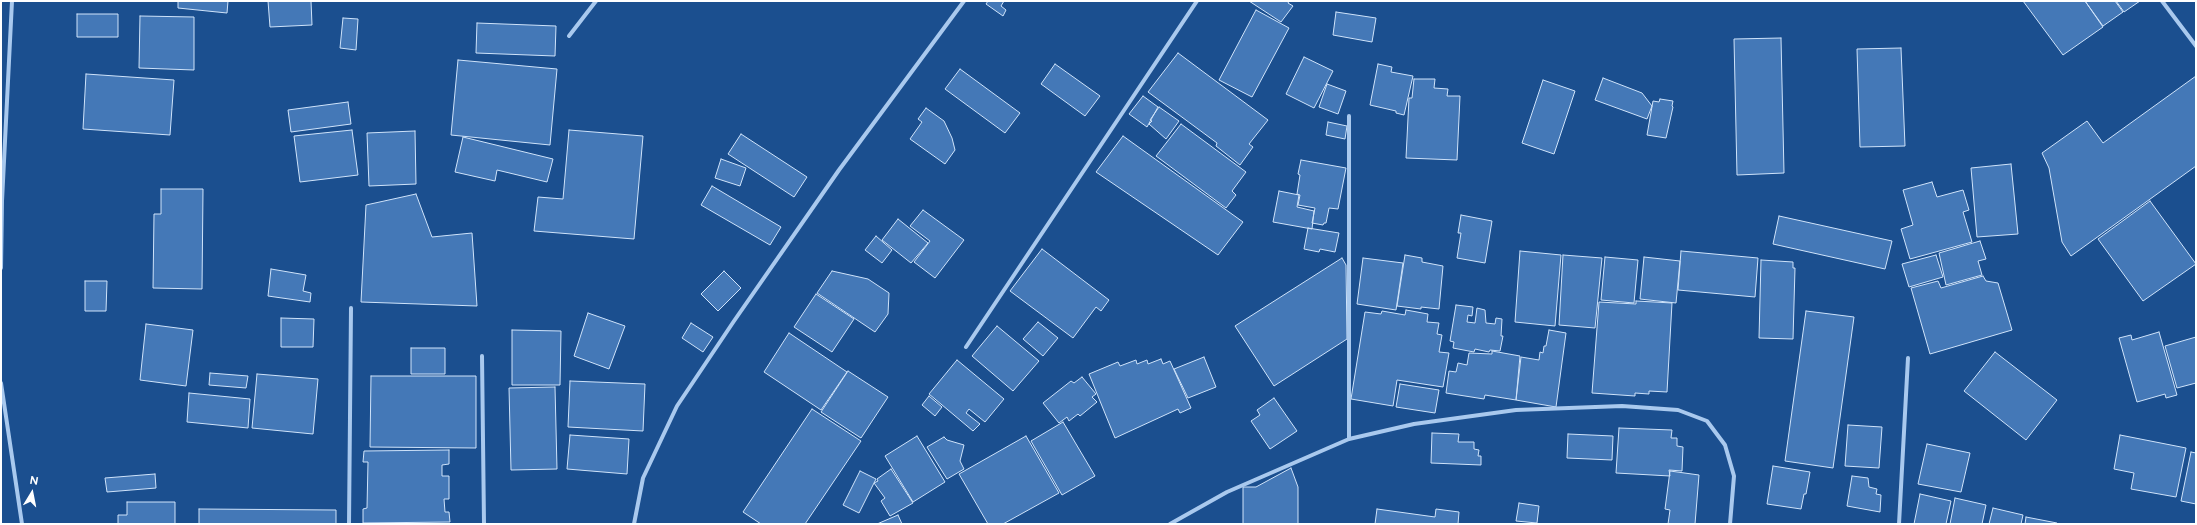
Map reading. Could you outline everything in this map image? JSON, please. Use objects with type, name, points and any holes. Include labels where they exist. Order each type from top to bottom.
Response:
[{"type":"street","points":[[1,268],[2,201],[12,1]]},
{"type":"street","points":[[569,36],[596,1]]},
{"type":"street","points":[[634,524],[643,478],[678,406],[734,321],[839,170],[964,1]]},
{"type":"street","points":[[966,346],[1197,1]]},
{"type":"street","points":[[2162,1],[2196,46]]},
{"type":"street","points":[[1349,116],[1349,439]]},
{"type":"street","points":[[349,524],[352,308]]},
{"type":"street","points":[[482,356],[484,524]]},
{"type":"street","points":[[1899,524],[1908,358]]},
{"type":"street","points":[[1,383],[22,524]]},
{"type":"street","points":[[1170,524],[1227,492],[1349,439],[1414,424],[1516,410],[1622,406],[1678,410],[1706,421],[1725,445],[1734,476],[1730,524]]},
{"type":"building","points":[[178,1],[228,1],[227,13],[178,8]]},
{"type":"building","points":[[268,1],[311,1],[312,25],[270,27]]},
{"type":"building","points":[[988,1],[1004,1],[1001,6],[1006,10],[1003,16],[986,4]]},
{"type":"building","points":[[1249,1],[1289,1],[1288,3],[1293,6],[1281,22]]},
{"type":"building","points":[[2023,1],[2085,1],[2103,27],[2063,55]]},
{"type":"building","points":[[2085,1],[2115,1],[2123,12],[2103,26]]},
{"type":"building","points":[[2116,1],[2140,1],[2124,12]]},
{"type":"building","points":[[1256,10],[1289,28],[1252,97],[1219,80]]},
{"type":"building","points":[[1336,12],[1376,18],[1372,42],[1333,35]]},
{"type":"building","points":[[77,14],[118,14],[118,37],[77,37]]},
{"type":"building","points":[[140,16],[194,17],[194,70],[139,68]]},
{"type":"building","points":[[343,18],[358,19],[356,50],[340,48]]},
{"type":"building","points":[[477,23],[556,26],[555,56],[476,53]]},
{"type":"building","points":[[1781,38],[1784,173],[1737,175],[1734,39]]},
{"type":"building","points":[[1901,48],[1905,146],[1860,147],[1857,49]]},
{"type":"building","points":[[1178,53],[1268,120],[1249,144],[1253,147],[1240,165],[1216,146],[1217,143],[1148,92]]},
{"type":"building","points":[[1304,57],[1333,71],[1314,108],[1286,94]]},
{"type":"building","points":[[458,60],[557,69],[550,145],[451,135]]},
{"type":"building","points":[[1055,64],[1100,96],[1085,116],[1041,84]]},
{"type":"building","points":[[1378,64],[1392,67],[1391,72],[1413,76],[1404,115],[1396,113],[1396,111],[1370,105]]},
{"type":"building","points":[[960,69],[1020,113],[1005,133],[945,89]]},
{"type":"building","points":[[86,74],[174,80],[170,135],[83,129]]},
{"type":"building","points":[[2196,76],[2196,166],[2071,256],[2062,242],[2049,168],[2042,153],[2087,121],[2103,143]]},
{"type":"building","points":[[1603,78],[1642,93],[1652,106],[1647,119],[1595,100]]},
{"type":"building","points":[[1414,79],[1435,79],[1434,88],[1448,89],[1447,96],[1460,96],[1457,160],[1406,158],[1409,98],[1412,98]]},
{"type":"building","points":[[1543,80],[1575,91],[1554,154],[1522,143]]},
{"type":"building","points":[[1327,84],[1346,91],[1338,114],[1319,107]]},
{"type":"building","points":[[1143,96],[1158,107],[1147,127],[1129,114]]},
{"type":"building","points":[[1660,99],[1673,101],[1666,138],[1647,135],[1653,101],[1659,102]]},
{"type":"building","points":[[348,102],[351,124],[291,132],[288,110]]},
{"type":"building","points":[[1159,107],[1179,121],[1166,139],[1149,124]]},
{"type":"building","points":[[926,108],[944,121],[952,138],[955,150],[945,164],[910,139],[922,122],[918,119]]},
{"type":"building","points":[[1328,122],[1347,126],[1345,139],[1326,135]]},
{"type":"building","points":[[1181,124],[1246,172],[1232,191],[1236,195],[1226,208],[1156,156]]},
{"type":"building","points":[[352,130],[358,175],[300,182],[294,136]]},
{"type":"building","points":[[569,130],[643,136],[634,239],[534,231],[538,197],[563,199]]},
{"type":"building","points":[[415,131],[416,184],[369,186],[367,133]]},
{"type":"building","points":[[741,134],[807,177],[794,197],[728,154]]},
{"type":"building","points":[[1123,136],[1243,222],[1218,255],[1096,172]]},
{"type":"building","points":[[463,137],[553,159],[547,182],[497,170],[495,181],[455,172]]},
{"type":"building","points":[[721,159],[746,168],[740,186],[715,178]]},
{"type":"building","points":[[1301,160],[1346,168],[1338,209],[1329,208],[1326,223],[1323,225],[1312,223],[1315,208],[1298,205],[1300,195],[1297,194],[1300,175],[1298,174]]},
{"type":"building","points":[[2011,164],[2018,234],[1977,237],[1971,168]]},
{"type":"building","points":[[1932,182],[1937,197],[1963,190],[1969,210],[1963,212],[1972,242],[1910,259],[1901,229],[1913,225],[1903,190]]},
{"type":"building","points":[[712,186],[781,227],[770,245],[701,205]]},
{"type":"building","points":[[161,189],[203,189],[202,289],[153,288],[154,214],[161,214]]},
{"type":"building","points":[[1279,191],[1299,195],[1297,207],[1314,211],[1312,229],[1273,222]]},
{"type":"building","points":[[416,194],[432,237],[472,233],[477,306],[361,302],[366,205]]},
{"type":"building","points":[[2150,201],[2196,264],[2143,301],[2098,239]]},
{"type":"building","points":[[923,210],[964,240],[935,278],[914,262],[930,241],[910,226]]},
{"type":"building","points":[[1461,215],[1492,221],[1485,263],[1457,258],[1461,233],[1458,233]]},
{"type":"building","points":[[1779,216],[1892,241],[1885,269],[1773,244]]},
{"type":"building","points":[[898,219],[928,243],[911,263],[882,240]]},
{"type":"building","points":[[1308,228],[1339,233],[1335,252],[1320,249],[1319,252],[1304,249]]},
{"type":"building","points":[[876,236],[892,250],[882,263],[865,250]]},
{"type":"building","points":[[1980,241],[1986,259],[1978,261],[1982,275],[1946,285],[1939,253]]},
{"type":"building","points":[[1042,249],[1109,300],[1101,311],[1096,307],[1073,338],[1010,291]]},
{"type":"building","points":[[1520,251],[1561,255],[1555,326],[1515,322]]},
{"type":"building","points":[[1681,251],[1758,258],[1755,297],[1678,290]]},
{"type":"building","points":[[1405,255],[1422,258],[1422,262],[1443,266],[1439,309],[1421,307],[1421,309],[1397,306]]},
{"type":"building","points":[[1563,255],[1602,258],[1595,328],[1559,325]]},
{"type":"building","points":[[1936,255],[1943,277],[1909,287],[1902,264]]},
{"type":"building","points":[[1605,257],[1638,260],[1634,303],[1601,300]]},
{"type":"building","points":[[1644,257],[1680,261],[1676,303],[1640,299]]},
{"type":"building","points":[[1342,258],[1346,265],[1347,339],[1274,386],[1235,326]]},
{"type":"building","points":[[1363,258],[1403,263],[1396,310],[1357,304]]},
{"type":"building","points":[[1761,260],[1793,262],[1793,268],[1795,268],[1793,339],[1759,338]]},
{"type":"building","points":[[271,269],[306,275],[303,291],[311,293],[310,302],[268,296]]},
{"type":"building","points":[[724,271],[741,288],[718,311],[701,294]]},
{"type":"building","points":[[832,271],[868,279],[889,293],[888,314],[875,332],[817,293]]},
{"type":"building","points":[[1983,276],[1986,281],[1998,283],[2012,330],[1930,354],[1911,288],[1938,281],[1941,288]]},
{"type":"building","points":[[85,281],[107,281],[106,311],[85,311]]},
{"type":"building","points":[[816,294],[854,319],[832,352],[794,327]]},
{"type":"building","points":[[1636,301],[1672,303],[1667,392],[1649,391],[1649,394],[1635,393],[1635,396],[1592,393],[1599,302],[1636,304]]},
{"type":"building","points":[[1456,305],[1473,307],[1472,316],[1468,315],[1467,322],[1475,323],[1477,308],[1485,310],[1486,323],[1495,324],[1496,318],[1502,319],[1501,336],[1503,336],[1500,351],[1490,350],[1489,352],[1475,349],[1474,352],[1453,348],[1454,342],[1450,341]]},
{"type":"building","points":[[1406,310],[1428,314],[1427,322],[1439,323],[1437,334],[1442,335],[1439,352],[1449,353],[1443,387],[1397,380],[1393,406],[1351,399],[1365,312],[1381,314],[1382,311],[1405,315]]},
{"type":"building","points":[[1806,311],[1854,317],[1833,468],[1785,461]]},
{"type":"building","points":[[588,313],[625,326],[609,369],[574,356]]},
{"type":"building","points":[[281,318],[314,319],[313,347],[281,347]]},
{"type":"building","points":[[1038,322],[1058,338],[1043,356],[1023,339]]},
{"type":"building","points":[[691,323],[713,337],[703,352],[682,338]]},
{"type":"building","points":[[146,324],[193,330],[186,386],[140,380]]},
{"type":"building","points":[[997,326],[1039,361],[1013,391],[972,356]]},
{"type":"building","points":[[512,330],[561,331],[560,385],[512,385]]},
{"type":"building","points":[[1549,330],[1566,333],[1556,407],[1516,400],[1521,357],[1539,360],[1540,352],[1543,353],[1544,346],[1546,346]]},
{"type":"building","points":[[2159,332],[2177,395],[2166,398],[2165,394],[2137,402],[2119,338],[2131,335],[2132,340]]},
{"type":"building","points":[[789,333],[847,372],[821,410],[764,372]]},
{"type":"building","points":[[2196,337],[2196,383],[2177,388],[2165,346]]},
{"type":"building","points":[[411,348],[445,348],[445,374],[411,374]]},
{"type":"building","points":[[1492,351],[1520,356],[1516,400],[1485,395],[1484,399],[1446,393],[1449,371],[1456,372],[1458,363],[1467,365],[1469,353],[1492,354]]},
{"type":"building","points":[[1995,352],[2057,400],[2026,440],[1964,391]]},
{"type":"building","points":[[1204,357],[1216,387],[1188,398],[1174,369]]},
{"type":"building","points":[[1161,359],[1163,364],[1170,361],[1191,408],[1180,413],[1178,409],[1115,438],[1089,374],[1118,362],[1120,366],[1136,360],[1137,364],[1147,360],[1148,364]]},
{"type":"building","points":[[957,360],[1004,399],[985,422],[969,409],[966,413],[980,424],[973,431],[929,394]]},
{"type":"building","points":[[848,371],[888,397],[861,438],[821,412]]},
{"type":"building","points":[[210,373],[248,376],[246,388],[209,385]]},
{"type":"building","points":[[257,374],[318,379],[313,434],[252,428]]},
{"type":"building","points":[[371,376],[476,376],[476,448],[370,447]]},
{"type":"building","points":[[1082,377],[1096,394],[1092,397],[1097,402],[1080,416],[1078,414],[1069,421],[1067,417],[1059,423],[1043,403],[1071,381],[1074,383]]},
{"type":"building","points":[[570,381],[645,384],[643,431],[568,427]]},
{"type":"building","points":[[1400,384],[1439,390],[1435,413],[1396,407]]},
{"type":"building","points":[[555,387],[557,469],[511,470],[509,388]]},
{"type":"building","points":[[189,393],[250,399],[248,428],[187,422]]},
{"type":"building","points":[[929,396],[942,407],[935,416],[922,405]]},
{"type":"building","points":[[1274,398],[1297,431],[1270,449],[1251,421],[1260,415],[1257,410]]},
{"type":"building","points":[[812,409],[861,441],[805,524],[761,524],[743,512]]},
{"type":"building","points":[[1063,422],[1095,476],[1062,495],[1031,441]]},
{"type":"building","points":[[1848,425],[1882,427],[1879,468],[1845,466]]},
{"type":"building","points":[[1619,428],[1672,430],[1671,438],[1677,438],[1677,446],[1683,447],[1682,471],[1669,470],[1670,476],[1616,473]]},
{"type":"building","points":[[1432,433],[1459,434],[1458,442],[1474,442],[1474,449],[1479,450],[1478,456],[1481,456],[1481,465],[1431,463]]},
{"type":"building","points":[[1568,434],[1613,436],[1612,460],[1567,458]]},
{"type":"building","points":[[570,435],[629,439],[627,474],[567,469]]},
{"type":"building","points":[[2120,435],[2186,448],[2176,497],[2131,489],[2134,473],[2114,469]]},
{"type":"building","points":[[917,436],[945,482],[913,502],[885,456]]},
{"type":"building","points":[[1026,436],[1059,493],[1003,524],[988,524],[959,474]]},
{"type":"building","points":[[944,437],[947,440],[964,445],[960,461],[964,469],[947,479],[927,447]]},
{"type":"building","points":[[1927,444],[1970,453],[1961,492],[1918,484]]},
{"type":"building","points":[[449,450],[449,464],[442,465],[442,476],[449,476],[449,499],[444,499],[445,512],[449,512],[450,522],[363,523],[363,509],[367,508],[368,462],[363,462],[364,451]]},
{"type":"building","points":[[2191,452],[2196,453],[2196,504],[2181,501]]},
{"type":"building","points":[[1773,466],[1810,472],[1806,494],[1804,494],[1801,509],[1767,504]]},
{"type":"building","points":[[1291,468],[1298,487],[1298,524],[1243,524],[1243,487],[1256,487]]},
{"type":"building","points":[[891,469],[913,503],[890,516],[881,501],[885,498],[874,483]]},
{"type":"building","points":[[860,471],[876,479],[859,513],[843,505]]},
{"type":"building","points":[[1670,471],[1699,475],[1695,524],[1668,524],[1670,510],[1665,509]]},
{"type":"building","points":[[155,474],[156,488],[107,492],[105,478]]},
{"type":"building","points":[[1852,476],[1868,478],[1869,487],[1877,489],[1876,494],[1881,495],[1880,512],[1847,506]]},
{"type":"building","points":[[1920,494],[1951,501],[1946,524],[1914,524]]},
{"type":"building","points":[[1955,498],[1986,505],[1982,524],[1950,524]]},
{"type":"building","points":[[127,502],[175,502],[175,524],[118,524],[118,515],[127,515]]},
{"type":"building","points":[[1519,503],[1539,506],[1537,523],[1516,521]]},
{"type":"building","points":[[1993,508],[2023,515],[2021,524],[1989,524]]},
{"type":"building","points":[[199,509],[336,510],[336,524],[199,524]]},
{"type":"building","points":[[1377,509],[1435,517],[1436,509],[1459,512],[1458,524],[1375,524]]},
{"type":"building","points":[[898,515],[902,524],[877,524]]},
{"type":"building","points":[[2026,517],[2057,523],[2057,524],[2025,524]]}]
